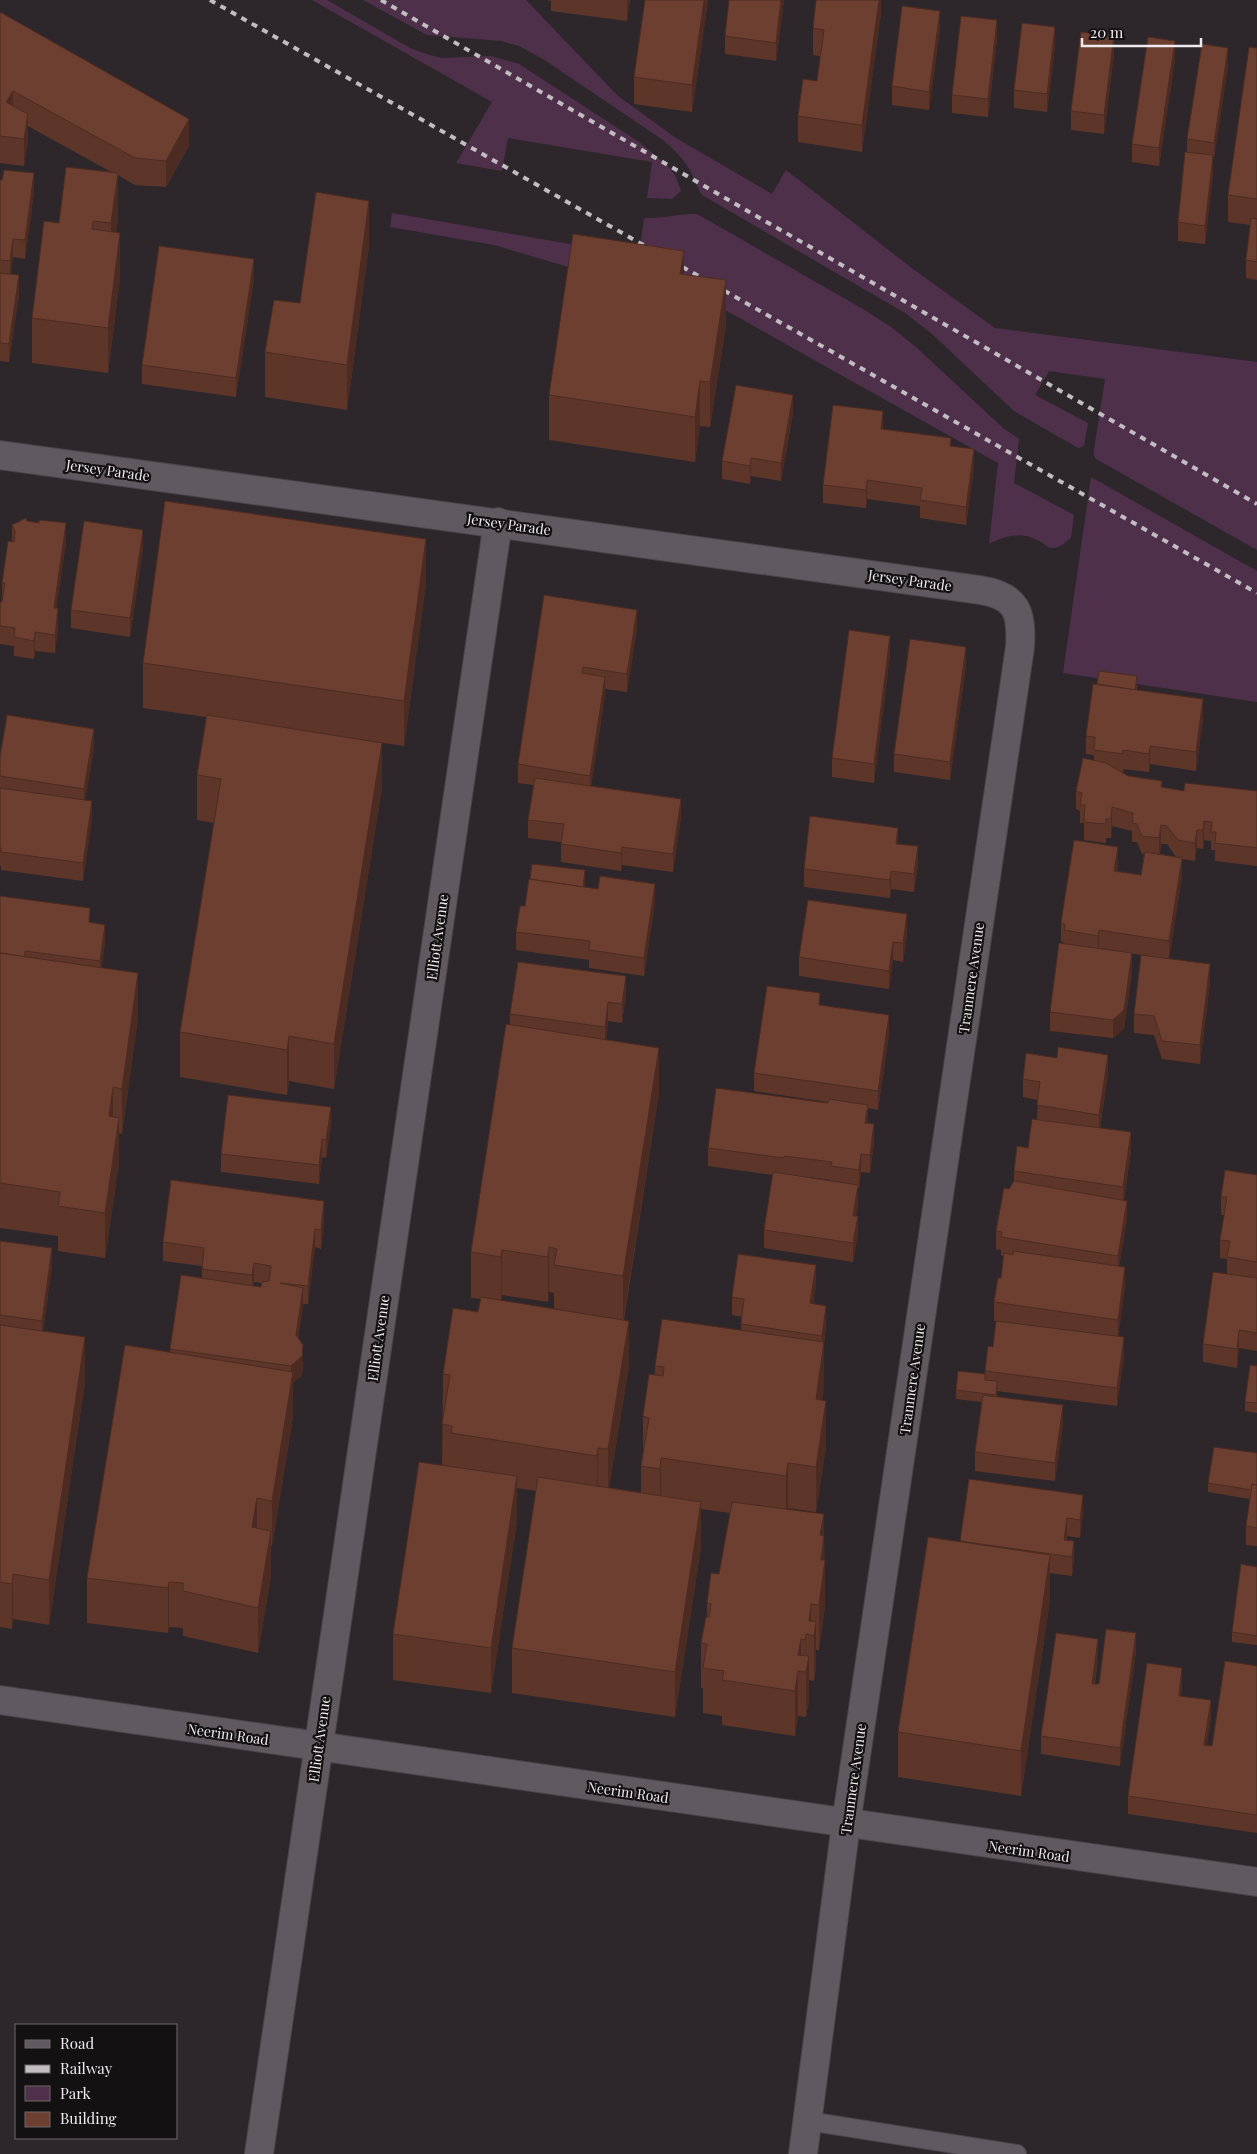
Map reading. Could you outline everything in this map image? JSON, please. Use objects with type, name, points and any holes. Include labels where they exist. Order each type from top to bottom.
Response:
[{"type":"street","name":"Jersey Parade","points":[[0,455],[959,586],[996,592],[1014,605]]},
{"type":"street","name":"Elliott Avenue","points":[[259,2154],[498,522]]},
{"type":"street","name":"Tranmere Avenue","points":[[803,2154],[846,1824],[1020,647],[1020,617],[1014,605]]},
{"type":"street","name":"Neerim Road","points":[[0,1700],[1257,1882]]},
{"type":"lane","points":[[808,2121],[1017,2154]]},
{"type":"green space","points":[[312,0],[327,0],[410,48],[426,54],[442,58],[491,56],[519,64],[639,142],[668,166],[676,177],[681,191],[672,199],[647,198],[652,162],[508,138],[502,171],[456,163],[492,102]]},
{"type":"green space","points":[[363,0],[526,0],[618,96],[676,138],[772,194],[786,170],[913,269],[995,328],[1257,362],[1257,550],[1096,459],[1094,449],[1105,379],[1049,371],[1035,395],[1088,423],[1084,446],[1078,448],[1014,411],[931,333],[905,313],[702,195],[690,170],[678,154],[663,140],[543,59],[519,46],[501,41],[427,35]]},
{"type":"green space","points":[[392,213],[639,256],[644,218],[697,214],[863,309],[891,327],[916,347],[1003,428],[1019,439],[1014,483],[1074,515],[1071,538],[1055,548],[1021,535],[1002,538],[989,544],[998,463],[677,283],[565,266],[494,245],[390,227]]},
{"type":"green space","points":[[1091,477],[1257,571],[1257,702],[1063,673]]},
{"type":"building","points":[[645,0],[704,0],[692,85],[634,77]]},
{"type":"building","points":[[729,0],[781,0],[776,43],[725,36]]},
{"type":"building","points":[[816,0],[879,0],[862,125],[798,116],[803,79],[817,81],[824,30],[813,28]]},
{"type":"building","points":[[902,6],[940,11],[929,92],[892,86]]},
{"type":"building","points":[[0,12],[189,119],[166,161],[135,158],[13,91],[6,102],[28,114],[24,139],[0,136]]},
{"type":"building","points":[[961,16],[997,20],[988,99],[952,95]]},
{"type":"building","points":[[1022,23],[1055,27],[1047,94],[1014,90]]},
{"type":"building","points":[[1081,32],[1114,36],[1104,115],[1071,111]]},
{"type":"building","points":[[1148,37],[1175,41],[1159,148],[1132,144]]},
{"type":"building","points":[[1202,44],[1228,48],[1214,143],[1187,139]]},
{"type":"building","points":[[1249,47],[1257,48],[1257,199],[1228,195]]},
{"type":"building","points":[[1185,152],[1213,155],[1205,226],[1178,222]]},
{"type":"building","points":[[66,167],[118,173],[111,223],[93,221],[92,229],[120,233],[108,328],[32,318],[44,221],[59,223]]},
{"type":"building","points":[[4,170],[34,173],[25,240],[13,239],[10,261],[0,260],[0,180],[2,180]]},
{"type":"building","points":[[316,192],[369,201],[347,365],[265,352],[274,300],[300,303]]},
{"type":"building","points":[[1251,218],[1257,219],[1257,262],[1246,260]]},
{"type":"building","points":[[573,234],[684,251],[680,274],[726,280],[710,382],[700,381],[695,417],[549,395]]},
{"type":"building","points":[[159,246],[254,259],[236,378],[142,365]]},
{"type":"building","points":[[0,273],[19,275],[9,344],[0,343]]},
{"type":"building","points":[[736,385],[793,395],[781,463],[751,458],[750,466],[722,461]]},
{"type":"building","points":[[833,405],[883,411],[881,429],[951,438],[950,446],[974,449],[966,507],[920,500],[922,488],[867,480],[866,490],[823,485]]},
{"type":"building","points":[[165,501],[426,539],[404,701],[143,663]]},
{"type":"building","points":[[26,518],[27,521],[39,523],[39,520],[66,523],[54,608],[58,608],[55,635],[35,632],[34,641],[14,637],[15,628],[0,626],[0,602],[2,602],[5,583],[2,583],[8,541],[14,542],[15,531],[12,525]]},
{"type":"building","points":[[84,521],[143,530],[130,618],[71,610]]},
{"type":"building","points":[[544,595],[637,610],[627,674],[583,667],[582,673],[605,677],[590,776],[518,764]]},
{"type":"building","points":[[849,630],[890,636],[874,764],[832,758]]},
{"type":"building","points":[[910,639],[966,647],[950,762],[894,754]]},
{"type":"building","points":[[1099,671],[1137,676],[1135,690],[1097,684]]},
{"type":"building","points":[[1093,684],[1203,699],[1196,752],[1150,746],[1149,754],[1123,750],[1123,754],[1094,750],[1095,737],[1086,736]]},
{"type":"building","points":[[7,715],[94,729],[84,789],[0,776],[0,757]]},
{"type":"building","points":[[207,715],[382,743],[334,1044],[289,1036],[287,1050],[180,1032],[221,779],[197,775]]},
{"type":"building","points":[[1083,758],[1106,763],[1128,776],[1162,781],[1161,787],[1184,791],[1185,783],[1257,791],[1257,848],[1215,843],[1216,832],[1211,832],[1212,822],[1204,821],[1203,830],[1197,830],[1195,843],[1178,840],[1167,826],[1161,825],[1159,838],[1142,836],[1137,824],[1132,823],[1133,813],[1112,807],[1111,819],[1106,819],[1106,824],[1084,822],[1085,805],[1080,805],[1082,793],[1076,791]]},
{"type":"building","points":[[535,778],[681,799],[673,854],[622,847],[621,853],[561,844],[564,824],[528,820]]},
{"type":"building","points":[[0,788],[92,801],[83,863],[1,852]]},
{"type":"building","points":[[810,816],[898,828],[896,844],[918,846],[914,874],[891,871],[890,880],[804,869]]},
{"type":"building","points":[[1074,840],[1118,847],[1114,871],[1141,875],[1145,852],[1182,858],[1169,941],[1099,930],[1098,936],[1064,930],[1065,925],[1061,922]]},
{"type":"building","points":[[532,864],[585,870],[583,887],[530,879]]},
{"type":"building","points":[[600,876],[655,884],[644,958],[589,950],[590,941],[516,932],[520,906],[525,906],[529,879],[598,889]]},
{"type":"building","points":[[0,896],[90,908],[89,922],[105,925],[100,961],[25,951],[25,957],[0,953]]},
{"type":"building","points":[[808,900],[907,914],[903,943],[893,942],[889,971],[799,957]]},
{"type":"building","points":[[1059,943],[1132,953],[1124,1010],[1113,1020],[1050,1012]]},
{"type":"building","points":[[0,953],[138,973],[122,1089],[113,1087],[109,1116],[119,1118],[105,1213],[58,1206],[60,1192],[0,1183]]},
{"type":"building","points":[[1141,955],[1210,964],[1200,1045],[1162,1041],[1154,1016],[1134,1014]]},
{"type":"building","points":[[518,962],[626,976],[622,1004],[608,1002],[605,1027],[510,1014]]},
{"type":"building","points":[[767,986],[820,993],[819,1005],[889,1015],[878,1091],[754,1073]]},
{"type":"building","points":[[506,1024],[659,1048],[623,1276],[554,1265],[557,1249],[549,1247],[548,1257],[502,1250],[501,1257],[471,1252]]},
{"type":"building","points":[[1058,1047],[1108,1055],[1099,1115],[1037,1105],[1040,1082],[1023,1079],[1026,1053],[1057,1058]]},
{"type":"building","points":[[716,1088],[828,1103],[829,1099],[868,1105],[865,1123],[874,1124],[870,1155],[861,1154],[859,1170],[831,1166],[832,1162],[708,1148]]},
{"type":"building","points":[[228,1095],[331,1107],[326,1140],[322,1139],[319,1165],[221,1154]]},
{"type":"building","points":[[1032,1119],[1131,1132],[1123,1187],[1014,1171],[1017,1146],[1028,1148]]},
{"type":"building","points":[[1225,1170],[1257,1175],[1257,1262],[1227,1257],[1230,1241],[1220,1240],[1227,1197],[1221,1197]]},
{"type":"building","points":[[773,1172],[858,1185],[853,1216],[858,1216],[853,1243],[764,1230]]},
{"type":"building","points":[[171,1180],[324,1201],[321,1230],[315,1229],[308,1286],[280,1283],[303,1288],[296,1335],[303,1345],[302,1356],[291,1366],[170,1349],[181,1275],[261,1287],[262,1282],[269,1281],[271,1266],[254,1263],[252,1275],[202,1269],[204,1248],[163,1242]]},
{"type":"building","points":[[1014,1181],[1127,1201],[1118,1256],[1001,1237],[1002,1232],[996,1231],[1004,1188],[1009,1189]]},
{"type":"building","points":[[0,1241],[52,1248],[42,1321],[0,1315]]},
{"type":"building","points":[[1013,1251],[1125,1267],[1118,1320],[994,1302],[998,1278],[1001,1278],[1004,1253],[1013,1255]]},
{"type":"building","points":[[738,1254],[816,1265],[810,1303],[826,1306],[822,1336],[741,1324],[744,1299],[732,1297]]},
{"type":"building","points":[[1213,1272],[1257,1278],[1257,1333],[1239,1330],[1237,1349],[1203,1344]]},
{"type":"building","points":[[481,1297],[629,1321],[608,1449],[598,1448],[597,1456],[451,1433],[452,1426],[442,1424],[450,1375],[443,1374],[453,1308],[478,1312]]},
{"type":"building","points":[[662,1319],[824,1342],[816,1399],[826,1401],[816,1467],[788,1463],[786,1476],[661,1458],[660,1469],[641,1466],[649,1418],[643,1416],[649,1374],[663,1376],[664,1367],[655,1366]]},
{"type":"building","points":[[996,1321],[1124,1337],[1117,1388],[985,1371],[988,1346],[993,1347]]},
{"type":"building","points":[[0,1325],[85,1337],[49,1580],[13,1574],[12,1584],[0,1582]]},
{"type":"building","points":[[125,1345],[293,1372],[272,1501],[257,1498],[252,1527],[271,1531],[258,1608],[183,1591],[183,1583],[169,1582],[168,1588],[87,1578]]},
{"type":"building","points":[[1250,1365],[1257,1366],[1257,1403],[1245,1402]]},
{"type":"building","points":[[958,1371],[985,1374],[985,1380],[997,1381],[996,1395],[956,1390]]},
{"type":"building","points":[[983,1395],[1063,1405],[1055,1463],[975,1452]]},
{"type":"building","points":[[1214,1447],[1257,1453],[1257,1485],[1252,1484],[1252,1490],[1208,1483]]},
{"type":"building","points":[[419,1462],[517,1476],[491,1648],[393,1634]]},
{"type":"building","points":[[538,1477],[701,1502],[675,1672],[512,1648]]},
{"type":"building","points":[[969,1479],[1083,1495],[1080,1520],[1067,1518],[1064,1540],[1074,1541],[1072,1557],[960,1541]]},
{"type":"building","points":[[1252,1484],[1257,1485],[1257,1528],[1246,1526]]},
{"type":"building","points":[[732,1502],[824,1514],[820,1535],[824,1536],[821,1560],[825,1560],[819,1605],[811,1604],[809,1621],[816,1621],[814,1636],[806,1634],[805,1640],[801,1639],[798,1655],[809,1656],[806,1672],[798,1671],[795,1691],[722,1680],[724,1671],[703,1668],[707,1644],[701,1643],[706,1617],[709,1617],[711,1604],[707,1603],[711,1573],[719,1574]]},
{"type":"building","points":[[928,1537],[1050,1555],[1021,1751],[898,1732]]},
{"type":"building","points":[[1241,1564],[1257,1567],[1257,1636],[1232,1632]]},
{"type":"building","points":[[1106,1629],[1136,1633],[1120,1748],[1041,1736],[1056,1633],[1098,1639],[1092,1684],[1099,1684]]},
{"type":"building","points":[[1225,1661],[1257,1666],[1257,1815],[1128,1796],[1147,1663],[1182,1668],[1179,1696],[1211,1700],[1204,1745],[1212,1746]]},
{"type":"railway","points":[[210,0],[654,251]]},
{"type":"railway","points":[[381,0],[1257,504]]},
{"type":"railway","points":[[672,261],[1257,593]]}]
